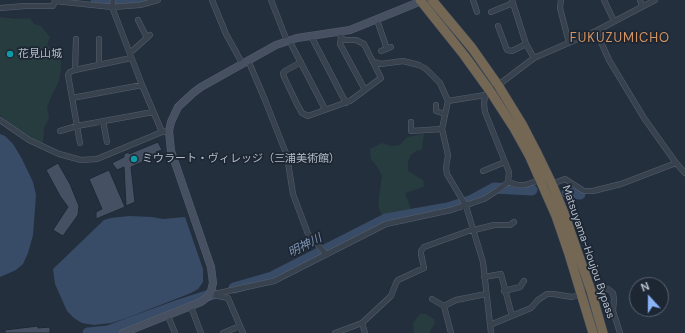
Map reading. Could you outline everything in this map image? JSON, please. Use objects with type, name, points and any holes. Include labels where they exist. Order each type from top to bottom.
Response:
[{"type":"highway","name":"Matsuyama-Houjou Bypass","points":[[422,0],[464,55],[488,93],[514,128],[529,155],[556,216],[582,294],[593,333]]},
{"type":"highway","name":"Matsuyama-Houjou Bypass","points":[[432,0],[472,48],[498,85],[522,124],[552,184],[564,213],[591,291],[603,333]]},
{"type":"street","points":[[0,8],[54,3],[55,1],[140,5],[158,0]]},
{"type":"street","points":[[212,0],[226,34],[245,62],[265,100],[287,156],[293,194],[308,234],[326,254]]},
{"type":"street","points":[[271,0],[288,40],[325,110]]},
{"type":"street","points":[[340,36],[422,0]]},
{"type":"street","points":[[473,0],[477,12]]},
{"type":"street","points":[[561,0],[560,8],[569,43]]},
{"type":"street","points":[[604,0],[614,21]]},
{"type":"street","points":[[640,0],[642,6]]},
{"type":"street","points":[[448,101],[488,93],[534,58],[596,31],[655,0]]},
{"type":"street","points":[[491,12],[513,2],[526,44],[534,58]]},
{"type":"street","points":[[112,4],[130,56],[153,112],[165,131],[211,267],[213,283],[210,295]]},
{"type":"street","points":[[80,143],[68,75],[70,72],[75,70],[130,56],[149,37],[138,20]]},
{"type":"street","points":[[377,20],[389,48],[381,51]]},
{"type":"street","points":[[498,26],[507,50],[512,51],[526,44]]},
{"type":"street","points":[[596,31],[609,60],[623,85],[644,118],[676,163],[685,173]]},
{"type":"street","points":[[311,36],[346,103]]},
{"type":"street","points":[[0,120],[29,140],[59,154],[81,160],[97,159],[165,131],[171,122],[174,113],[185,99],[201,87],[276,45],[288,40],[311,36],[340,36],[361,41],[374,62],[381,78],[346,103],[311,115],[305,115],[297,104],[286,84],[284,77],[285,71],[300,62]]},
{"type":"street","points":[[340,36],[340,44],[365,90]]},
{"type":"street","points":[[75,70],[76,39]]},
{"type":"street","points":[[99,39],[99,65]]},
{"type":"street","points":[[374,62],[380,64],[403,61],[419,65],[426,69],[440,84],[448,101],[442,129],[448,155],[446,168],[447,174],[466,206],[483,262],[491,333]]},
{"type":"street","points":[[72,98],[142,85]]},
{"type":"street","points":[[123,333],[190,307],[201,302],[210,295],[274,281],[386,224],[466,206],[484,199],[498,190],[506,184],[509,172],[485,112],[484,104],[488,93]]},
{"type":"street","points":[[436,105],[436,111],[445,114]]},
{"type":"street","points":[[60,131],[77,126],[153,112]]},
{"type":"street","points":[[103,121],[107,142]]},
{"type":"street","points":[[411,122],[411,131],[442,129]]},
{"type":"street","points":[[483,171],[505,162]]},
{"type":"street","points":[[552,184],[564,179],[584,191],[593,192],[621,184],[676,163]]},
{"type":"street","points":[[506,184],[525,185],[540,180]]},
{"type":"street","points":[[335,333],[362,323],[391,296],[398,280],[424,268],[421,254],[424,247],[474,230],[494,225],[510,225],[514,222]]},
{"type":"street","points":[[484,277],[501,274],[504,291],[508,298],[512,316]]},
{"type":"street","points":[[504,291],[520,287],[524,281]]},
{"type":"street","points":[[490,325],[531,308],[538,300],[547,294],[572,297],[602,288],[608,289],[613,293],[613,311],[620,333]]},
{"type":"street","points":[[444,306],[456,300],[486,294]]},
{"type":"street","points":[[210,295],[228,298],[242,333]]},
{"type":"street","points":[[432,299],[444,306],[451,333]]},
{"type":"street","points":[[190,307],[201,333]]},
{"type":"street","points":[[168,316],[175,333]]},
{"type":"street","points":[[362,323],[365,333]]},
{"type":"street","points":[[223,333],[240,326]]},
{"type":"green space","points":[[0,17],[18,19],[30,18],[34,24],[41,26],[50,37],[47,45],[56,52],[61,59],[59,81],[47,106],[49,118],[44,128],[43,143],[29,137],[12,126],[0,115]]},
{"type":"green space","points":[[424,134],[422,150],[416,151],[411,155],[408,161],[408,171],[423,180],[424,187],[405,193],[412,211],[385,216],[381,214],[378,205],[382,176],[371,159],[370,149],[382,143],[391,146],[400,145],[407,137]]},
{"type":"green space","points":[[420,314],[426,314],[434,319],[435,323],[429,333],[414,333],[413,323]]},
{"type":"water","points":[[0,134],[5,136],[13,144],[22,159],[33,182],[36,195],[33,235],[28,253],[23,264],[16,270],[0,277]]},
{"type":"water","points":[[129,216],[163,219],[185,217],[203,269],[203,282],[198,289],[191,293],[127,318],[111,323],[94,325],[82,323],[67,311],[55,284],[53,269],[104,220]]},
{"type":"building","points":[[158,142],[162,150],[156,152],[157,155],[131,167],[135,202],[126,206],[124,167],[117,170],[112,163],[124,157],[124,154],[129,152],[129,154]]},
{"type":"building","points":[[58,163],[70,184],[79,206],[78,215],[63,236],[53,230],[68,207],[60,196],[46,170]]},
{"type":"building","points":[[109,170],[125,207],[96,219],[96,212],[102,209],[89,179]]},
{"type":"building","points":[[38,326],[38,328],[50,327],[50,333],[5,333],[5,330]]},
{"type":"waterway","points":[[96,0],[127,2],[144,0]]},
{"type":"waterway","name":"明神川","points":[[234,288],[272,277],[386,219],[448,208],[470,201],[494,188],[532,190]]},
{"type":"waterway","name":"明神川","points":[[567,193],[580,194]]},
{"type":"waterway","name":"明神川","points":[[88,333],[108,331],[213,294]]},
{"type":"place","name":"花見山城","points":[[10,54]]},
{"type":"place","name":"ミウラート・ヴィレッジ（三浦美術館）","points":[[134,159]]},
{"type":"district","name":"FUKUZUMICHO","points":[[620,39]]}]
